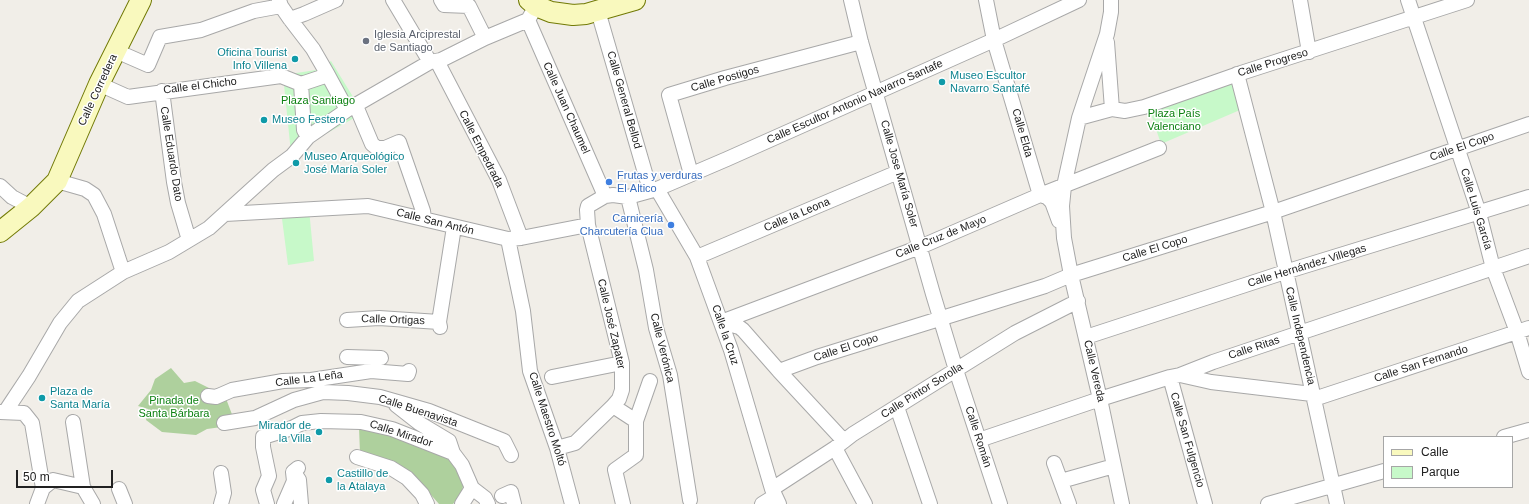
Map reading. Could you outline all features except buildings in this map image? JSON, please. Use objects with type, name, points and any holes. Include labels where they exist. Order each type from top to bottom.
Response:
[{"type":"street","name":"Calle Corredera","points":[[0,232],[31,208],[57,180],[100,84],[141,0]]},
{"type":"street","points":[[290,19],[336,0]]},
{"type":"street","name":"Calle Empedrada","points":[[393,0],[434,61],[499,180],[515,239]]},
{"type":"street","points":[[441,0],[444,4],[469,6],[485,38]]},
{"type":"street","points":[[43,488],[28,418],[3,412],[45,350],[60,323],[78,301],[123,272],[169,252],[209,228],[273,170],[292,156],[308,137],[351,108],[434,61],[485,38],[531,9],[573,15],[598,11],[635,0]]},
{"type":"street","name":"Calle Jose María Soler","points":[[851,0],[861,42],[956,370]]},
{"type":"street","name":"Calle Elda","points":[[986,0],[994,40],[1040,195]]},
{"type":"street","name":"Calle Escultor Antonio Navarro Santafe","points":[[628,197],[654,190],[727,159],[994,40],[1079,0]]},
{"type":"street","points":[[1111,0],[1112,12],[1107,34],[1112,109]]},
{"type":"street","points":[[1300,0],[1309,52]]},
{"type":"street","name":"Calle Luis García","points":[[1408,0],[1478,213],[1493,268],[1523,330],[1529,372]]},
{"type":"street","name":"Calle Progreso","points":[[1079,118],[1112,109],[1125,111],[1144,107],[1237,74],[1467,0]]},
{"type":"street","points":[[116,51],[148,65],[160,37],[201,30],[280,3],[290,19],[313,49],[372,144],[376,148],[385,148],[399,142],[423,211],[424,218]]},
{"type":"street","name":"Calle Juan Chaumel","points":[[531,9],[601,198]]},
{"type":"street","name":"Calle General Bellod","points":[[598,11],[654,190]]},
{"type":"street","name":"Calle Vereda","points":[[1107,34],[1079,118],[1064,186],[1062,206],[1064,238],[1071,275],[1100,399],[1122,504]]},
{"type":"street","name":"Calle Postigos","points":[[691,174],[669,95],[725,78],[861,42]]},
{"type":"street","name":"Calle Independencia","points":[[1237,74],[1273,212],[1337,504]]},
{"type":"street","points":[[308,137],[304,130],[301,84],[328,75]]},
{"type":"street","name":"Calle el Chicho","points":[[100,84],[128,97],[162,91],[281,76],[301,84]]},
{"type":"street","name":"Calle Eduardo Dato","points":[[162,91],[174,182],[178,203],[189,240]]},
{"type":"street","name":"Calle El Copo","points":[[779,371],[817,357],[1045,286],[1071,275],[1273,212],[1529,124]]},
{"type":"street","name":"Calle Cruz de Mayo","points":[[721,322],[920,247],[1040,195],[1159,148]]},
{"type":"street","name":"Calle la Leona","points":[[697,258],[898,172]]},
{"type":"street","points":[[57,180],[85,189],[94,195],[104,214],[123,272]]},
{"type":"street","points":[[0,186],[12,197],[31,208]]},
{"type":"street","name":"Calle la Cruz","points":[[654,190],[697,258],[731,350],[775,496]]},
{"type":"street","points":[[601,198],[612,195],[628,197]]},
{"type":"street","name":"Calle Vereda","points":[[1040,195],[1047,197],[1052,202],[1064,238]]},
{"type":"street","name":"Calle Verónica","points":[[628,197],[646,270],[656,328],[670,375],[690,500]]},
{"type":"street","name":"Calle Hernández Villegas","points":[[1086,337],[1285,272],[1529,197]]},
{"type":"street","name":"Calle José Zapater","points":[[557,448],[575,443],[613,406],[619,399],[622,390],[622,362],[588,224],[588,206],[601,198]]},
{"type":"street","name":"Calle San Antón","points":[[225,214],[368,206],[424,218],[454,227],[515,239],[588,224]]},
{"type":"street","name":"Calle Ortigas","points":[[347,320],[378,318],[440,324],[454,227]]},
{"type":"street","name":"Calle Maestro Moltó","points":[[515,239],[530,371],[557,448],[572,504]]},
{"type":"street","name":"Calle Ritas","points":[[979,440],[1100,399],[1175,376],[1529,256]]},
{"type":"street","name":"Calle Pintor Sorolla","points":[[762,504],[775,496],[840,445],[897,407],[1015,333],[1078,301]]},
{"type":"street","points":[[721,322],[739,327],[743,330],[840,445],[865,504]]},
{"type":"street","name":"Calle San Fernando","points":[[1175,376],[1313,396],[1523,330]]},
{"type":"street","name":"Calle La Leña","points":[[347,357],[381,358]]},
{"type":"street","points":[[552,377],[622,362]]},
{"type":"street","name":"Calle Román","points":[[956,370],[1000,504]]},
{"type":"street","name":"Calle La Leña","points":[[208,396],[216,397],[232,390],[283,381],[312,380],[371,371],[408,374],[409,371]]},
{"type":"street","name":"Calle San Fulgencio","points":[[1175,376],[1205,504]]},
{"type":"street","points":[[623,504],[615,470],[636,455],[636,421],[650,382]]},
{"type":"street","name":"Calle Buenavista","points":[[224,423],[255,418],[294,400],[323,392],[348,393],[380,397],[429,411],[504,441],[511,455]]},
{"type":"street","points":[[390,400],[419,423],[449,441],[453,453]]},
{"type":"street","points":[[613,406],[636,421]]},
{"type":"street","points":[[897,407],[930,504]]},
{"type":"street","points":[[73,422],[83,487],[93,504]]},
{"type":"street","name":"Calle Mirador","points":[[267,504],[263,490],[269,476],[263,447],[263,437],[292,428],[302,423],[361,422],[392,429],[453,453],[462,464],[472,488]]},
{"type":"street","points":[[1508,436],[1529,430]]},
{"type":"street","points":[[357,457],[391,468],[407,478],[422,494],[427,504]]},
{"type":"street","points":[[1054,463],[1069,504]]},
{"type":"street","points":[[1061,481],[1114,466]]},
{"type":"street","points":[[284,504],[294,481],[295,470],[299,480],[301,504]]},
{"type":"street","points":[[1268,504],[1383,471]]},
{"type":"street","points":[[221,473],[224,493],[221,504]]},
{"type":"street","points":[[37,504],[43,488],[53,480],[83,487]]},
{"type":"street","points":[[462,504],[472,488],[487,501]]},
{"type":"street","points":[[119,489],[125,504]]},
{"type":"street","points":[[502,496],[511,492],[514,504]]},
{"type":"green space","name":"Plaza Santiago","points":[[331,61],[355,100],[358,116],[291,153],[283,75],[316,70]]},
{"type":"green space","name":"Plaza País Valenciano","points":[[1235,81],[1240,110],[1161,144],[1150,111]]},
{"type":"green space","points":[[309,209],[314,261],[288,265],[281,211]]},
{"type":"green space","name":"Pinada de Santa Bárbara","points":[[171,368],[184,383],[195,381],[213,390],[222,388],[236,425],[207,429],[196,435],[162,432],[146,420],[148,409],[138,406],[151,390],[155,379]]},
{"type":"green space","points":[[359,427],[390,433],[451,460],[464,480],[462,492],[453,504],[439,504],[417,479],[360,453]]},
{"type":"place","name":"Iglesia Arciprestal de Santiago","points":[[366,41]]},
{"type":"place","name":"Oficina Tourist Info Villena","points":[[295,59]]},
{"type":"place","name":"Museo Escultor Navarro Santafé","points":[[942,82]]},
{"type":"place","name":"Museo Festero","points":[[264,120]]},
{"type":"place","name":"Museo Arqueológico José María Soler","points":[[296,163]]},
{"type":"place","name":"Frutas y verduras El Altico","points":[[609,182]]},
{"type":"place","name":"Carnicería Charcutería Clua","points":[[671,225]]},
{"type":"place","name":"Plaza de Santa María","points":[[42,398]]},
{"type":"place","name":"Mirador de la Villa","points":[[319,432]]},
{"type":"place","name":"Castillo de la Atalaya","points":[[329,480]]}]
